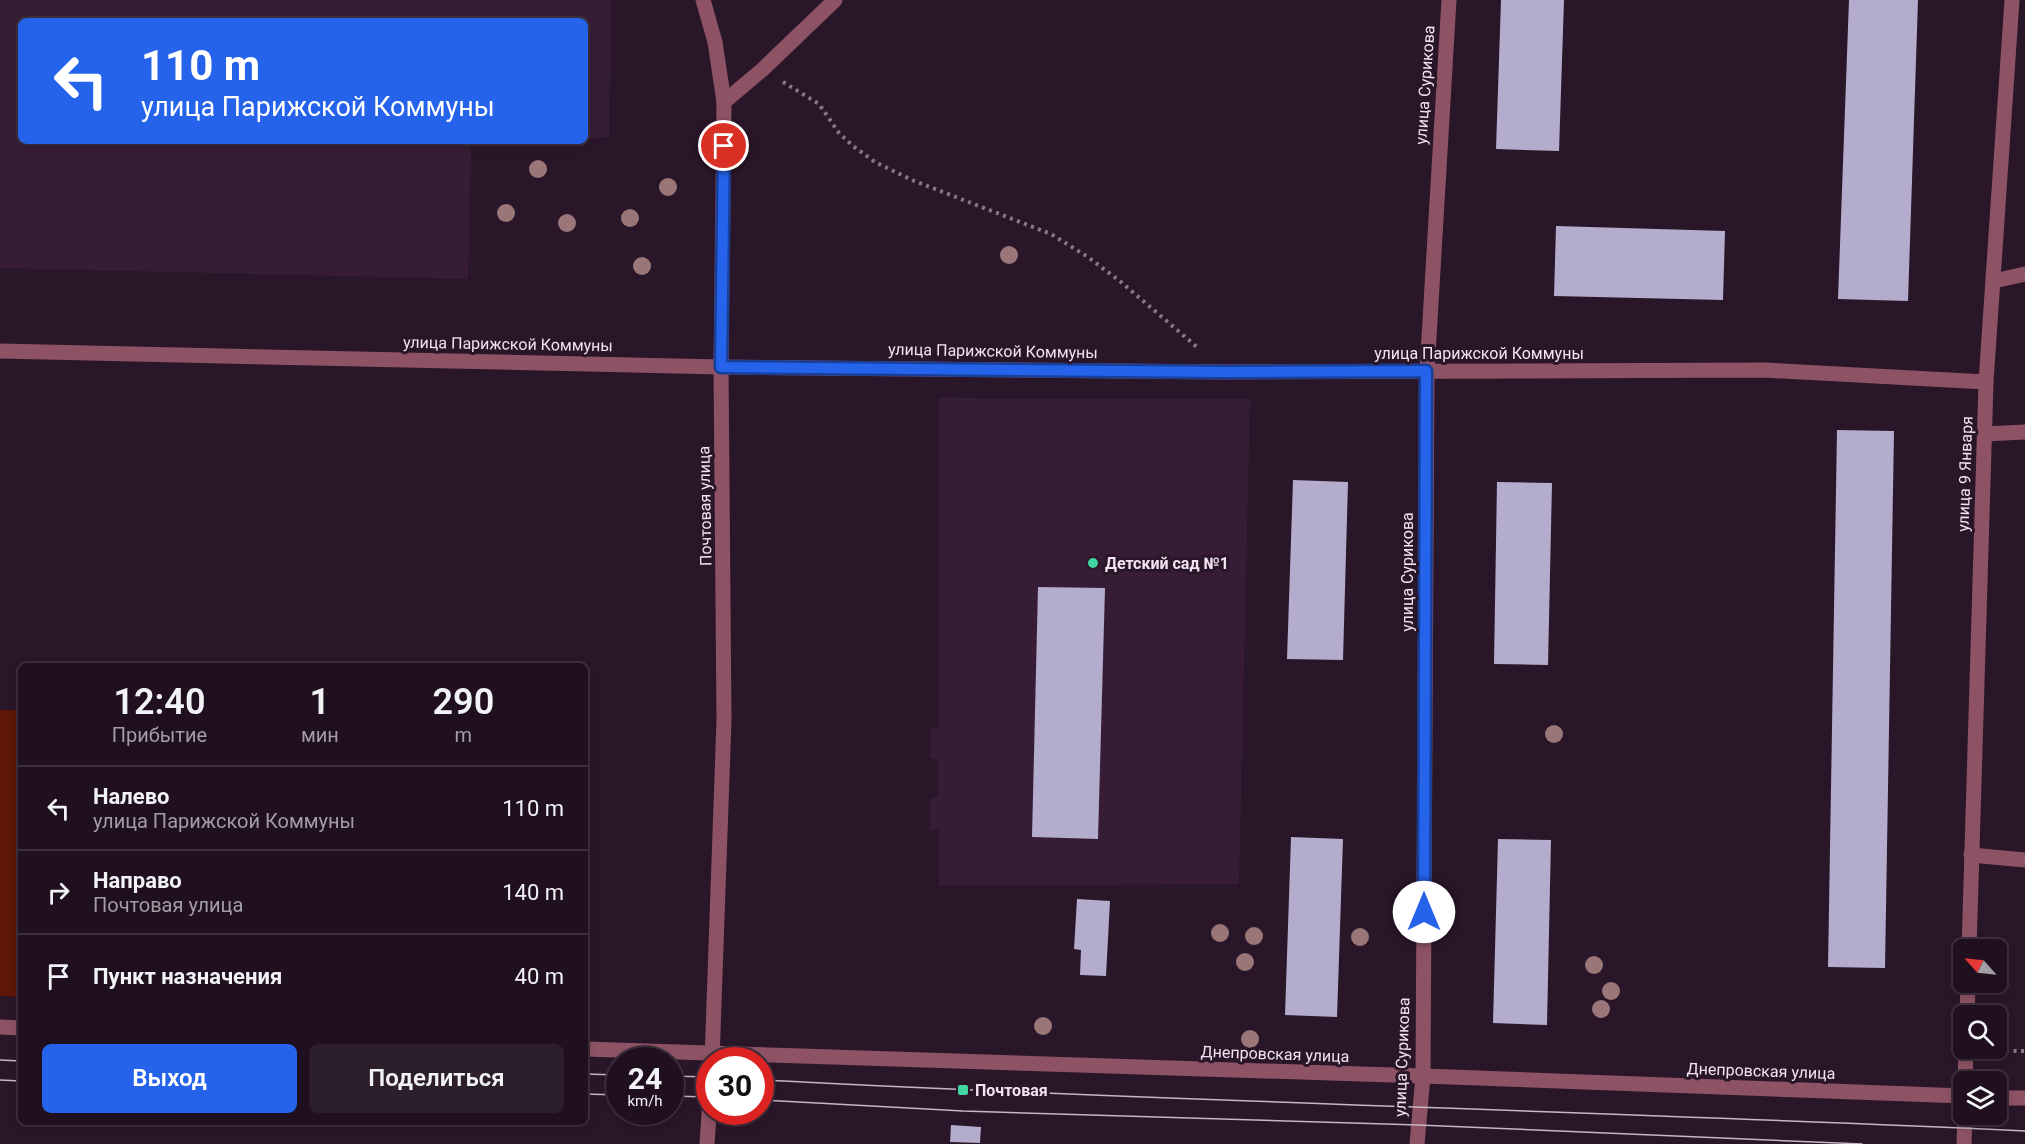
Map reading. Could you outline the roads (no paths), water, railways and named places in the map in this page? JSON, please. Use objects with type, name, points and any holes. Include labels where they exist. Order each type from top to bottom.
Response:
[{"type":"street","points":[[724,102],[762,70],[835,0]]},
{"type":"street","name":"улица Сурикова","points":[[1417,1144],[1422,1076],[1426,371],[1449,0]]},
{"type":"street","name":"улица 9 Января","points":[[1969,939],[1986,382],[2012,0]]},
{"type":"street","name":"Почтовая улица","points":[[703,1],[715,42],[724,102],[721,367],[724,720],[712,1047]]},
{"type":"street","points":[[1994,281],[2025,274]]},
{"type":"street","name":"улица Парижской Коммуны","points":[[0,351],[721,367],[1225,372],[1764,370],[1986,382]]},
{"type":"street","points":[[1984,434],[2025,432]]},
{"type":"street","points":[[1971,855],[2025,860]]},
{"type":"street","points":[[0,1027],[18,1028]]},
{"type":"street","name":"Днепровская улица","points":[[588,1049],[696,1056]]},
{"type":"street","name":"Днепровская улица","points":[[774,1059],[1422,1076],[1953,1096]]},
{"type":"street","points":[[2007,1098],[2025,1098]]},
{"type":"street","points":[[707,1144],[708,1125]]},
{"type":"street","points":[[1964,1144],[1965,1125]]},
{"type":"tram line","points":[[0,1060],[18,1061]]},
{"type":"tram line","points":[[588,1074],[606,1075]]},
{"type":"tram line","points":[[684,1076],[696,1077]]},
{"type":"tram line","points":[[0,1080],[18,1081]]},
{"type":"tram line","points":[[774,1081],[2025,1131]]},
{"type":"tram line","points":[[588,1094],[606,1095]]},
{"type":"tram line","points":[[684,1096],[696,1097]]},
{"type":"tram line","points":[[774,1101],[963,1111],[1418,1125],[1862,1144]]},
{"type":"place","name":"Детский сад №1","points":[[1093,563]]},
{"type":"place","name":"Почтовая","points":[[963,1090]]}]
